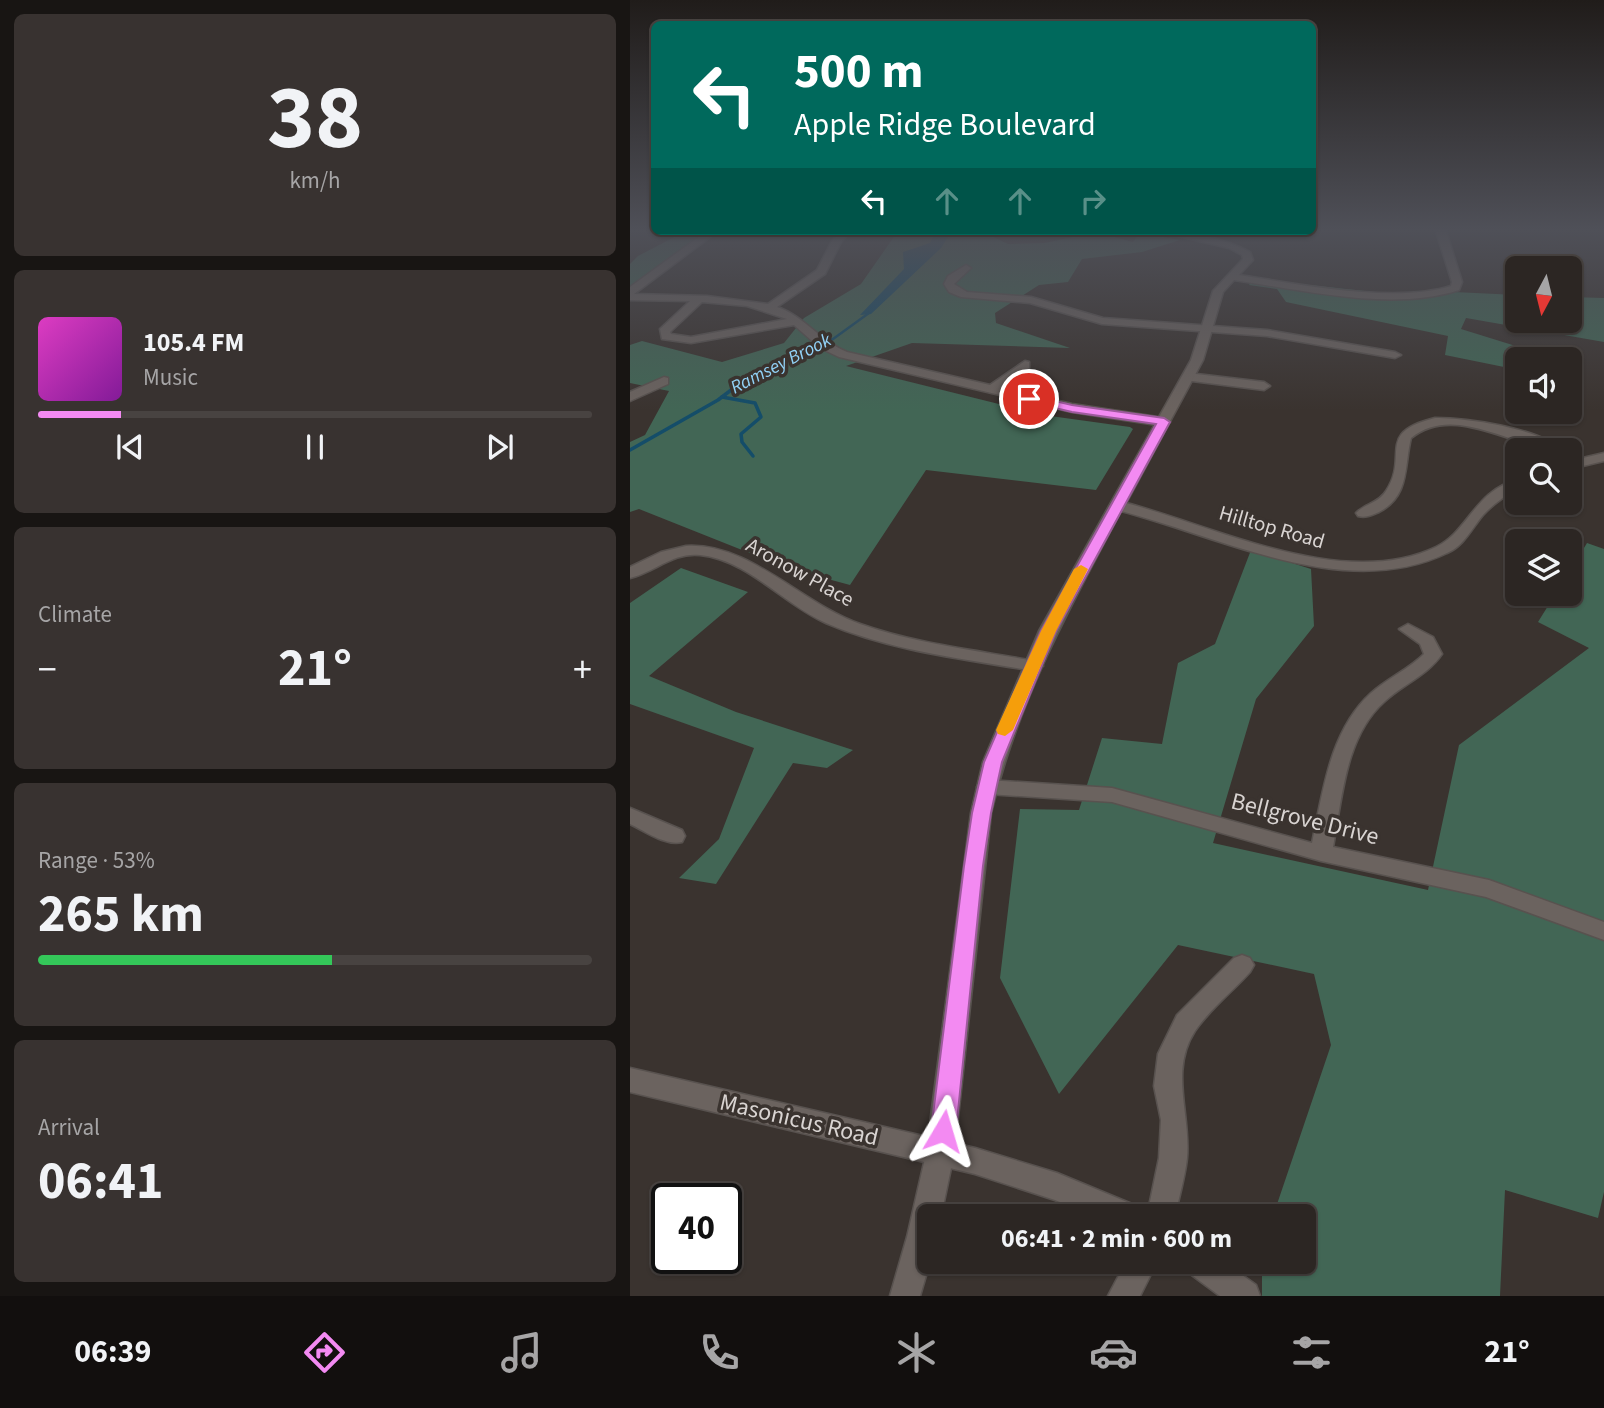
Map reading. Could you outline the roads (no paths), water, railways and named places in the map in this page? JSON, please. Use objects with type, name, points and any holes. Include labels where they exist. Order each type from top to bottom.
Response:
[{"type":"street","points":[[769,308],[797,288]]},
{"type":"street","points":[[952,288],[965,295],[1031,300],[1102,321],[1291,336],[1395,355]]},
{"type":"street","points":[[905,1296],[922,1237],[940,1154],[966,926],[987,787],[1007,723],[1048,631],[1188,377],[1208,330],[1221,288]]},
{"type":"street","points":[[1321,288],[1417,296],[1444,293],[1454,288]]},
{"type":"street","points":[[630,298],[698,300],[769,308],[796,321],[816,342],[832,351],[1072,408],[1164,422]]},
{"type":"street","points":[[698,300],[664,331],[666,337],[691,340],[796,321]]},
{"type":"street","points":[[991,390],[1025,365]]},
{"type":"street","points":[[1188,377],[1264,386]]},
{"type":"street","points":[[630,397],[664,381]]},
{"type":"street","points":[[1363,513],[1390,499],[1401,475],[1404,441],[1411,430],[1439,423],[1463,423],[1515,433],[1527,438]]},
{"type":"street","points":[[1582,461],[1604,457]]},
{"type":"street","name":"Hilltop Road","points":[[1116,505],[1306,560],[1369,566],[1409,562],[1440,551],[1462,535],[1490,500],[1505,491]]},
{"type":"street","name":"Aronow Place","points":[[630,573],[671,554],[704,550],[736,562],[814,611],[847,625],[876,634],[1034,666]]},
{"type":"street","points":[[1321,853],[1350,735],[1363,713],[1387,690],[1429,660],[1433,654],[1427,641],[1408,629]]},
{"type":"street","name":"Bellgrove Drive","points":[[987,787],[1112,795],[1321,853],[1489,888],[1604,931]]},
{"type":"street","points":[[630,816],[674,835]]},
{"type":"street","points":[[1163,1204],[1173,1158],[1174,1120],[1167,1086],[1171,1054],[1186,1023],[1242,965]]},
{"type":"street","name":"Masonicus Road","points":[[630,1080],[975,1161],[1057,1187],[1098,1204]]},
{"type":"street","points":[[1123,1296],[1135,1274]]},
{"type":"street","points":[[1216,1274],[1245,1296]]},
{"type":"water","points":[[885,288],[898,288],[871,314],[860,315]]},
{"type":"waterway","name":"Ramsey Brook","points":[[804,353],[833,339],[869,313]]},
{"type":"waterway","name":"Ramsey Brook","points":[[630,450],[718,400],[739,384],[808,351]]},
{"type":"waterway","points":[[722,397],[755,403],[761,417],[741,434],[742,442],[753,456]]}]
